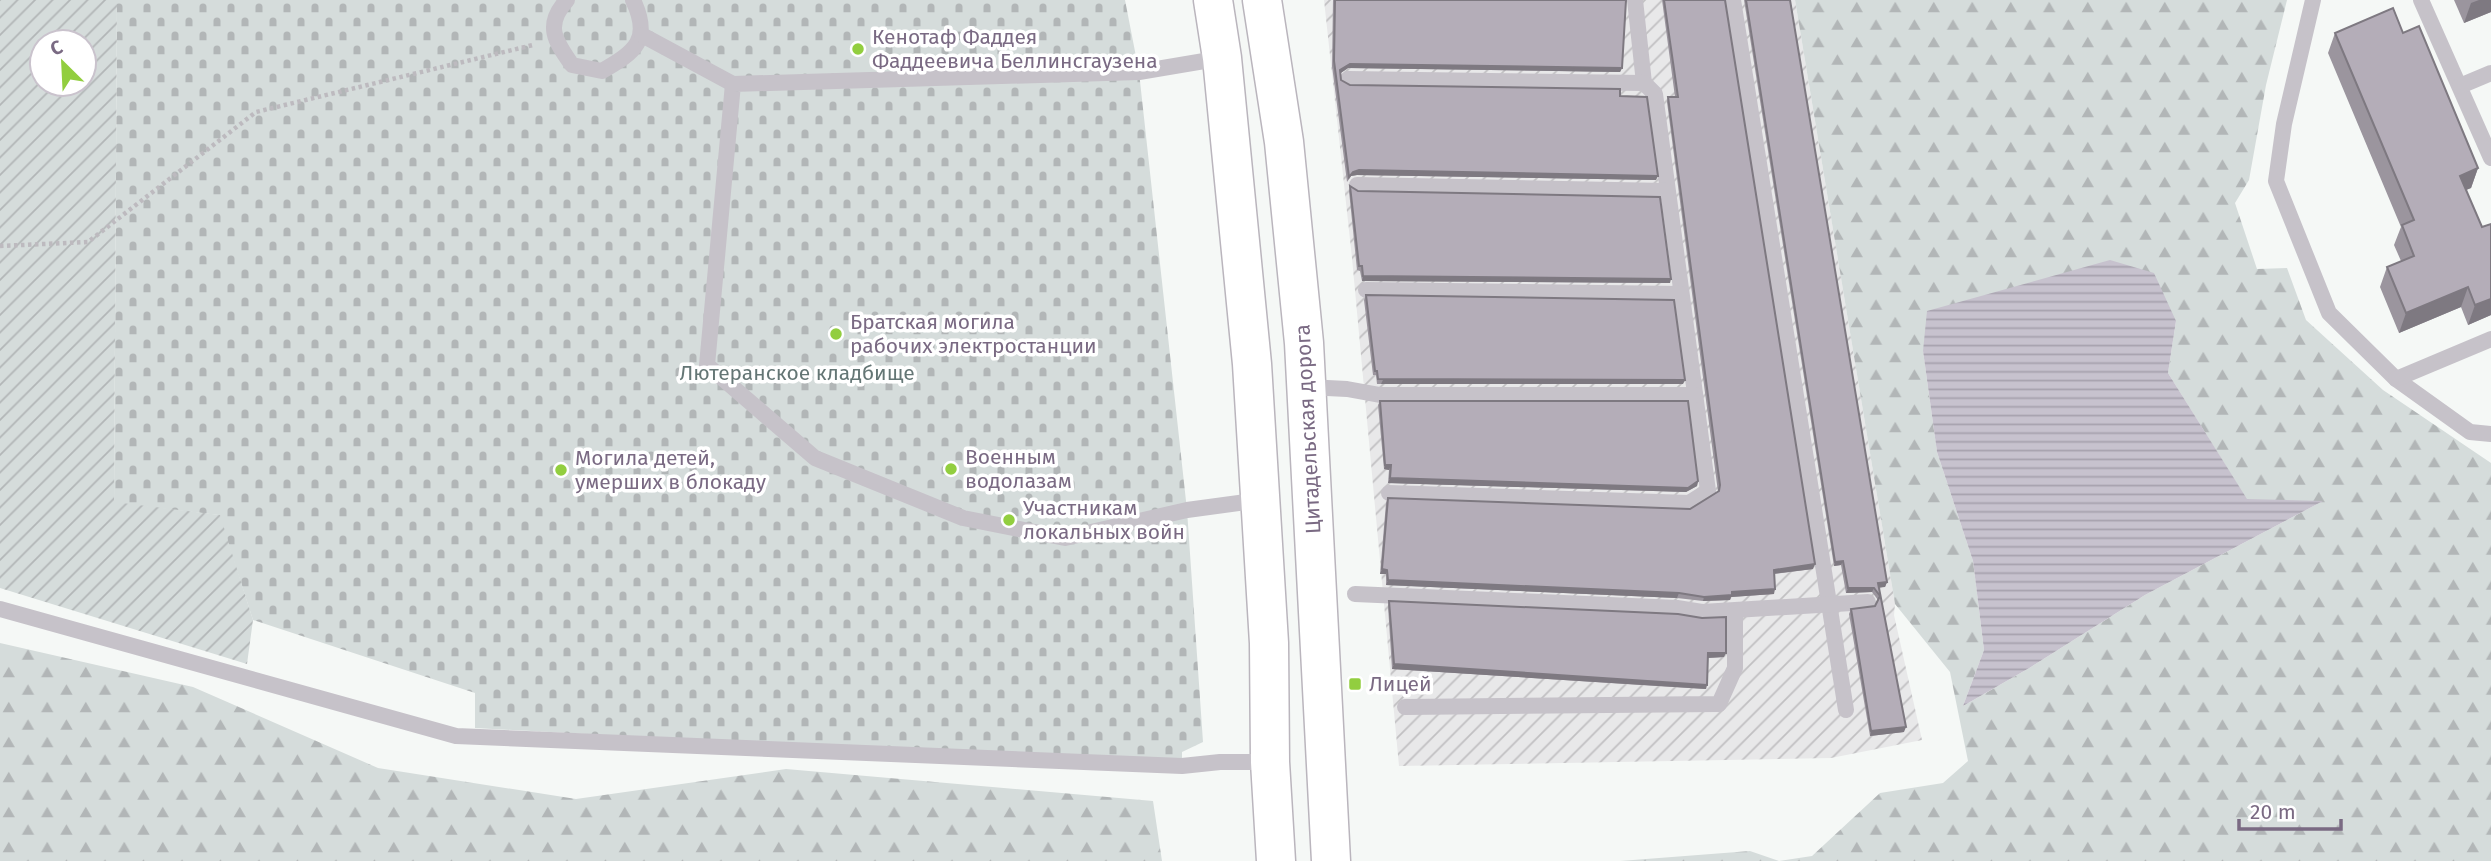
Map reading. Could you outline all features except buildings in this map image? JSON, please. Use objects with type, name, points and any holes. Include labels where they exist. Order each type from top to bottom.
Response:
[{"type":"street","points":[[1213,0],[1222,58],[1249,325],[1269,643],[1270,762],[1276,861]]},
{"type":"street","name":"Цитадельская дорога","points":[[1262,0],[1284,142],[1307,387],[1331,861]]},
{"type":"lane","points":[[567,0],[556,12],[554,40],[572,65],[602,71],[628,56],[642,35],[641,16],[633,0]]},
{"type":"lane","points":[[1389,493],[1689,503],[1708,491],[1655,94],[1644,83],[1635,0]]},
{"type":"lane","points":[[1733,0],[1846,710]]},
{"type":"lane","points":[[2312,0],[2284,124],[2276,181],[2329,313],[2396,379],[2470,432],[2491,434]]},
{"type":"lane","points":[[2421,0],[2491,158]]},
{"type":"lane","points":[[642,35],[733,84],[1139,72],[1222,58]]},
{"type":"lane","points":[[2460,86],[2491,73]]},
{"type":"lane","points":[[1348,79],[1644,83]]},
{"type":"lane","points":[[733,84],[707,365],[815,458],[962,518],[1065,538],[1187,510],[1261,500]]},
{"type":"lane","points":[[1357,185],[1667,191]]},
{"type":"lane","points":[[1366,290],[1681,293]]},
{"type":"lane","points":[[2396,379],[2491,339]]},
{"type":"lane","points":[[1307,387],[1347,389],[1380,395],[1695,395]]},
{"type":"lane","points":[[1355,594],[1677,608],[1702,612],[1868,602]]},
{"type":"lane","points":[[0,609],[456,736],[1182,766],[1220,762],[1270,762]]},
{"type":"lane","points":[[1405,707],[1719,704],[1735,668],[1735,611]]},
{"type":"path","points":[[0,246],[88,242],[256,112],[554,40]]},
{"type":"shaded area","points":[[1324,0],[1795,0],[1895,604],[1894,615],[1922,740],[1831,758],[1399,766],[1352,258]]},
{"type":"shaded area","points":[[2110,260],[2154,273],[2176,321],[2168,373],[2247,499],[2323,501],[2145,595],[2031,667],[1963,706],[1984,650],[1973,561],[1937,452],[1923,351],[1927,311]]},
{"type":"green space","points":[[0,0],[117,0],[114,502],[220,515],[253,620],[247,664],[0,588]]},
{"type":"green space","name":"Лютеранское кладбище","points":[[117,0],[1125,0],[1139,72],[1187,510],[1203,742],[1182,752],[1182,766],[475,728],[475,693],[253,620],[219,515],[114,503]]},
{"type":"green space","points":[[1795,0],[2287,0],[2266,85],[2249,180],[2235,203],[2257,269],[2287,268],[2306,320],[2383,390],[2491,463],[2491,861],[1779,861],[1812,856],[1880,793],[1943,783],[1968,761],[1950,672],[1895,604]],"holes":[[[2176,321],[2168,373],[2247,500],[2321,502],[2145,595],[2031,667],[1963,706],[1984,650],[1973,561],[1937,452],[1923,351]]]},
{"type":"green space","points":[[0,643],[193,687],[378,768],[576,799],[786,769],[1153,801],[1162,861],[0,861]]},
{"type":"green space","points":[[1750,851],[1779,861],[1620,861]]},
{"type":"place","name":"Кенотаф Фаддея Фаддеевича Беллинсгаузена","points":[[858,49]]},
{"type":"place","name":"Братская могила рабочих электростанции","points":[[836,334]]},
{"type":"place","name":"Военным водолазам","points":[[951,469]]},
{"type":"place","name":"Могила детей, умерших в блокаду","points":[[561,470]]},
{"type":"place","name":"Участникам локальных войн","points":[[1009,520]]},
{"type":"place","name":"Лицей","points":[[1355,684]]}]
